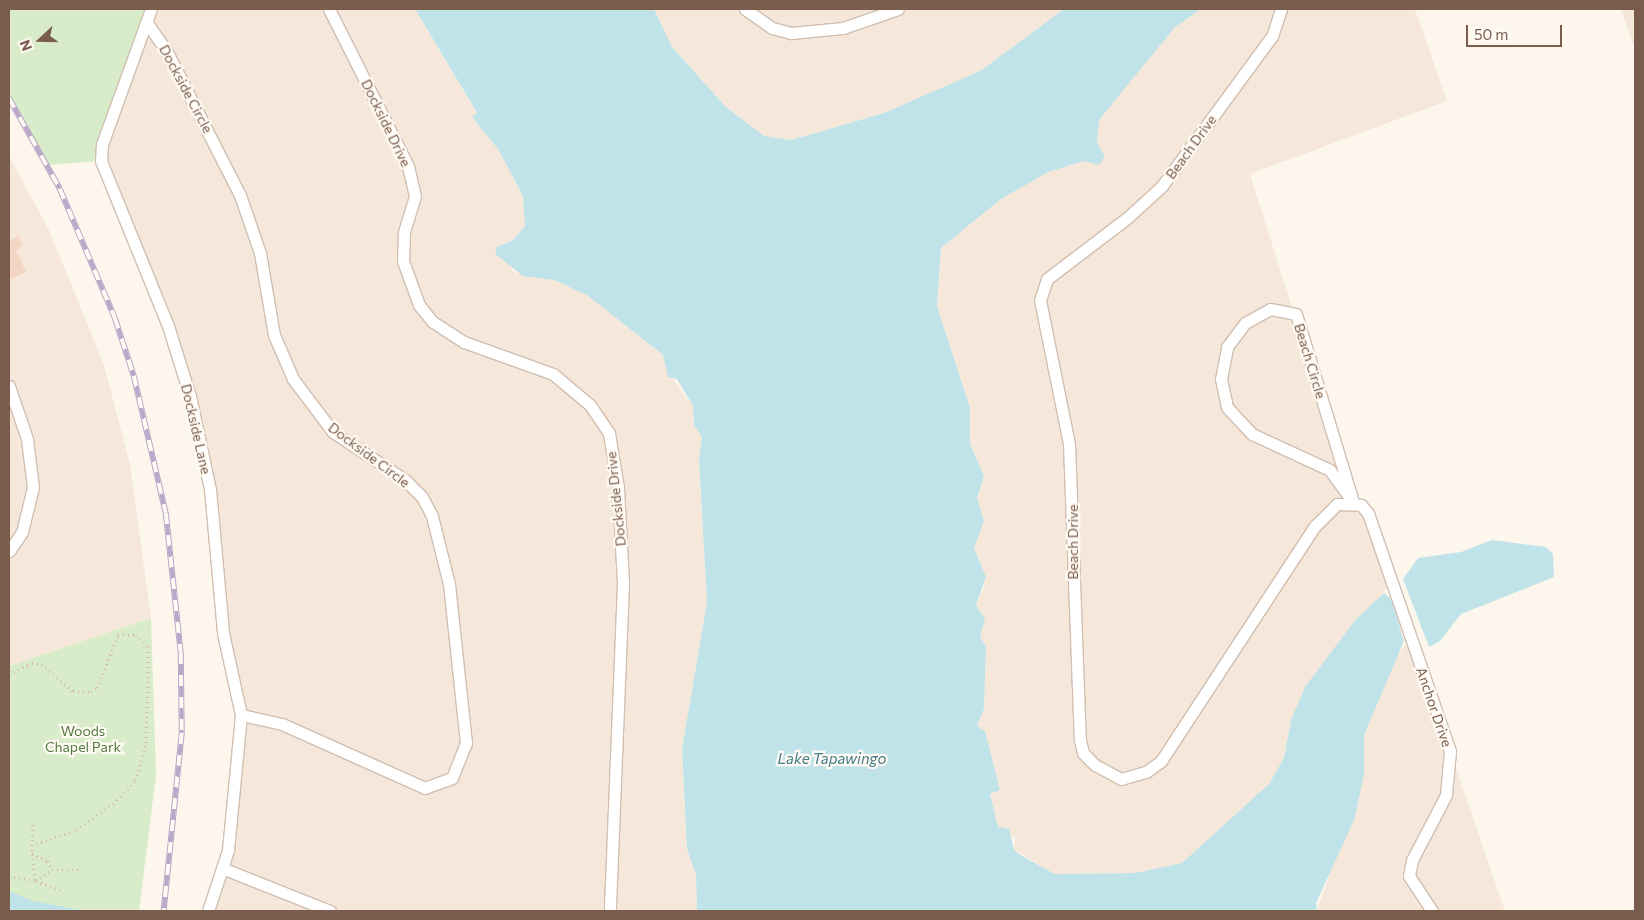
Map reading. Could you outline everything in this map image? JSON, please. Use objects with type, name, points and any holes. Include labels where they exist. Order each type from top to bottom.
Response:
[{"type":"street","name":"Dockside Lane","points":[[152,9],[102,144],[102,161],[168,326],[190,396],[210,489],[223,633],[241,715],[224,869],[208,911]]},
{"type":"street","name":"Dockside Drive","points":[[329,9],[408,166],[415,196],[404,233],[403,261],[420,305],[433,322],[464,342],[553,374],[590,405],[609,433],[618,488],[623,583],[610,911]]},
{"type":"street","points":[[746,9],[772,28],[790,33],[843,28],[898,9]]},
{"type":"street","name":"Beach Drive","points":[[1280,9],[1272,36],[1162,186],[1127,218],[1046,278],[1040,300],[1070,454],[1076,718],[1083,752],[1095,765],[1121,778],[1146,772],[1161,761],[1315,526],[1337,504],[1353,502]]},
{"type":"street","name":"Dockside Circle","points":[[147,23],[166,50],[240,195],[260,253],[274,336],[293,379],[333,432],[405,480],[422,497],[432,516],[449,584],[466,743],[452,778],[426,788],[282,724],[241,715]]},
{"type":"street","name":"Beach Circle","points":[[1270,309],[1296,314],[1353,502],[1330,470],[1252,434],[1227,407],[1221,379],[1227,347],[1245,323],[1270,309]]},
{"type":"street","points":[[9,386],[27,439],[33,487],[22,532],[9,551]]},
{"type":"street","name":"Anchor Drive","points":[[1353,502],[1368,513],[1450,751],[1446,796],[1412,860],[1409,876],[1432,911]]},
{"type":"street","points":[[224,869],[330,911]]},
{"type":"path","points":[[9,674],[32,663],[42,664],[73,691],[91,692],[97,688],[118,634],[136,635],[149,647],[146,746],[135,782],[114,804],[75,831],[35,845]]},
{"type":"path","points":[[33,825],[30,832],[35,845],[32,854],[36,881]]},
{"type":"path","points":[[32,854],[48,861],[52,870]]},
{"type":"path","points":[[36,881],[52,870],[79,870]]},
{"type":"path","points":[[9,876],[36,881],[64,892]]},
{"type":"shaded area","points":[[151,9],[415,9],[477,114],[472,117],[498,149],[523,196],[525,226],[513,240],[501,244],[513,272],[554,280],[587,295],[663,355],[671,377],[693,406],[694,425],[702,437],[699,460],[707,602],[682,749],[687,849],[696,875],[697,911],[208,911],[224,869],[241,715],[231,679],[210,489],[168,326],[102,161]]},
{"type":"shaded area","points":[[654,9],[1064,9],[980,71],[884,113],[791,140],[764,136],[725,106],[672,47]]},
{"type":"shaded area","points":[[1201,9],[1415,9],[1447,101],[1250,174],[1353,502],[1361,505],[1391,582],[1291,720],[1284,758],[1269,784],[1202,848],[1182,863],[1135,873],[1055,874],[1014,850],[1015,838],[998,827],[990,793],[1000,789],[985,731],[977,726],[984,709],[986,646],[980,638],[976,605],[985,585],[974,548],[983,521],[977,497],[984,476],[970,444],[970,408],[937,306],[941,248],[1001,199],[1048,172],[1084,161],[1097,142],[1099,120],[1137,71],[1175,27]]},
{"type":"shaded area","points":[[1621,9],[1635,9],[1635,51]]},
{"type":"shaded area","points":[[9,156],[49,230],[104,365],[130,464],[151,618],[9,666]]},
{"type":"shaded area","points":[[1410,637],[1505,911],[1317,911],[1364,773],[1364,735],[1389,669]]},
{"type":"green space","points":[[9,9],[151,9],[101,161],[47,165],[9,98]]},
{"type":"green space","name":"Woods Chapel Park","points":[[151,618],[156,775],[139,911],[9,911],[9,666]]},
{"type":"water","name":"Lake Tapawingo","points":[[415,9],[654,9],[672,47],[725,106],[764,136],[791,140],[884,113],[980,71],[1064,9],[1201,9],[1175,27],[1099,120],[1097,142],[1105,156],[1099,165],[1084,161],[1048,172],[1001,199],[941,248],[937,306],[970,408],[970,444],[984,476],[977,498],[984,521],[974,548],[986,577],[976,605],[985,619],[980,637],[986,646],[984,709],[977,726],[985,731],[1000,790],[990,794],[998,827],[1009,829],[1014,850],[1022,856],[1055,874],[1135,873],[1182,863],[1269,784],[1284,758],[1291,720],[1305,687],[1356,619],[1384,593],[1391,599],[1404,641],[1364,735],[1364,773],[1355,818],[1316,903],[1317,911],[697,911],[696,875],[687,849],[682,749],[707,602],[699,460],[702,437],[694,425],[693,406],[677,379],[668,377],[663,355],[587,295],[554,280],[523,276],[495,254],[497,247],[513,240],[525,226],[523,196],[498,149],[472,117],[477,113]]},
{"type":"water","points":[[1492,540],[1546,547],[1553,554],[1554,577],[1461,614],[1440,641],[1429,647],[1403,579],[1418,558],[1461,552]]},
{"type":"water","points":[[9,891],[33,901],[85,911],[9,911]]},
{"type":"building","points":[[18,236],[23,246],[16,250],[26,272],[9,280],[9,241]]},
{"type":"railway","points":[[9,98],[60,189],[115,318],[134,376],[166,513],[181,653],[182,733],[164,911]]}]
